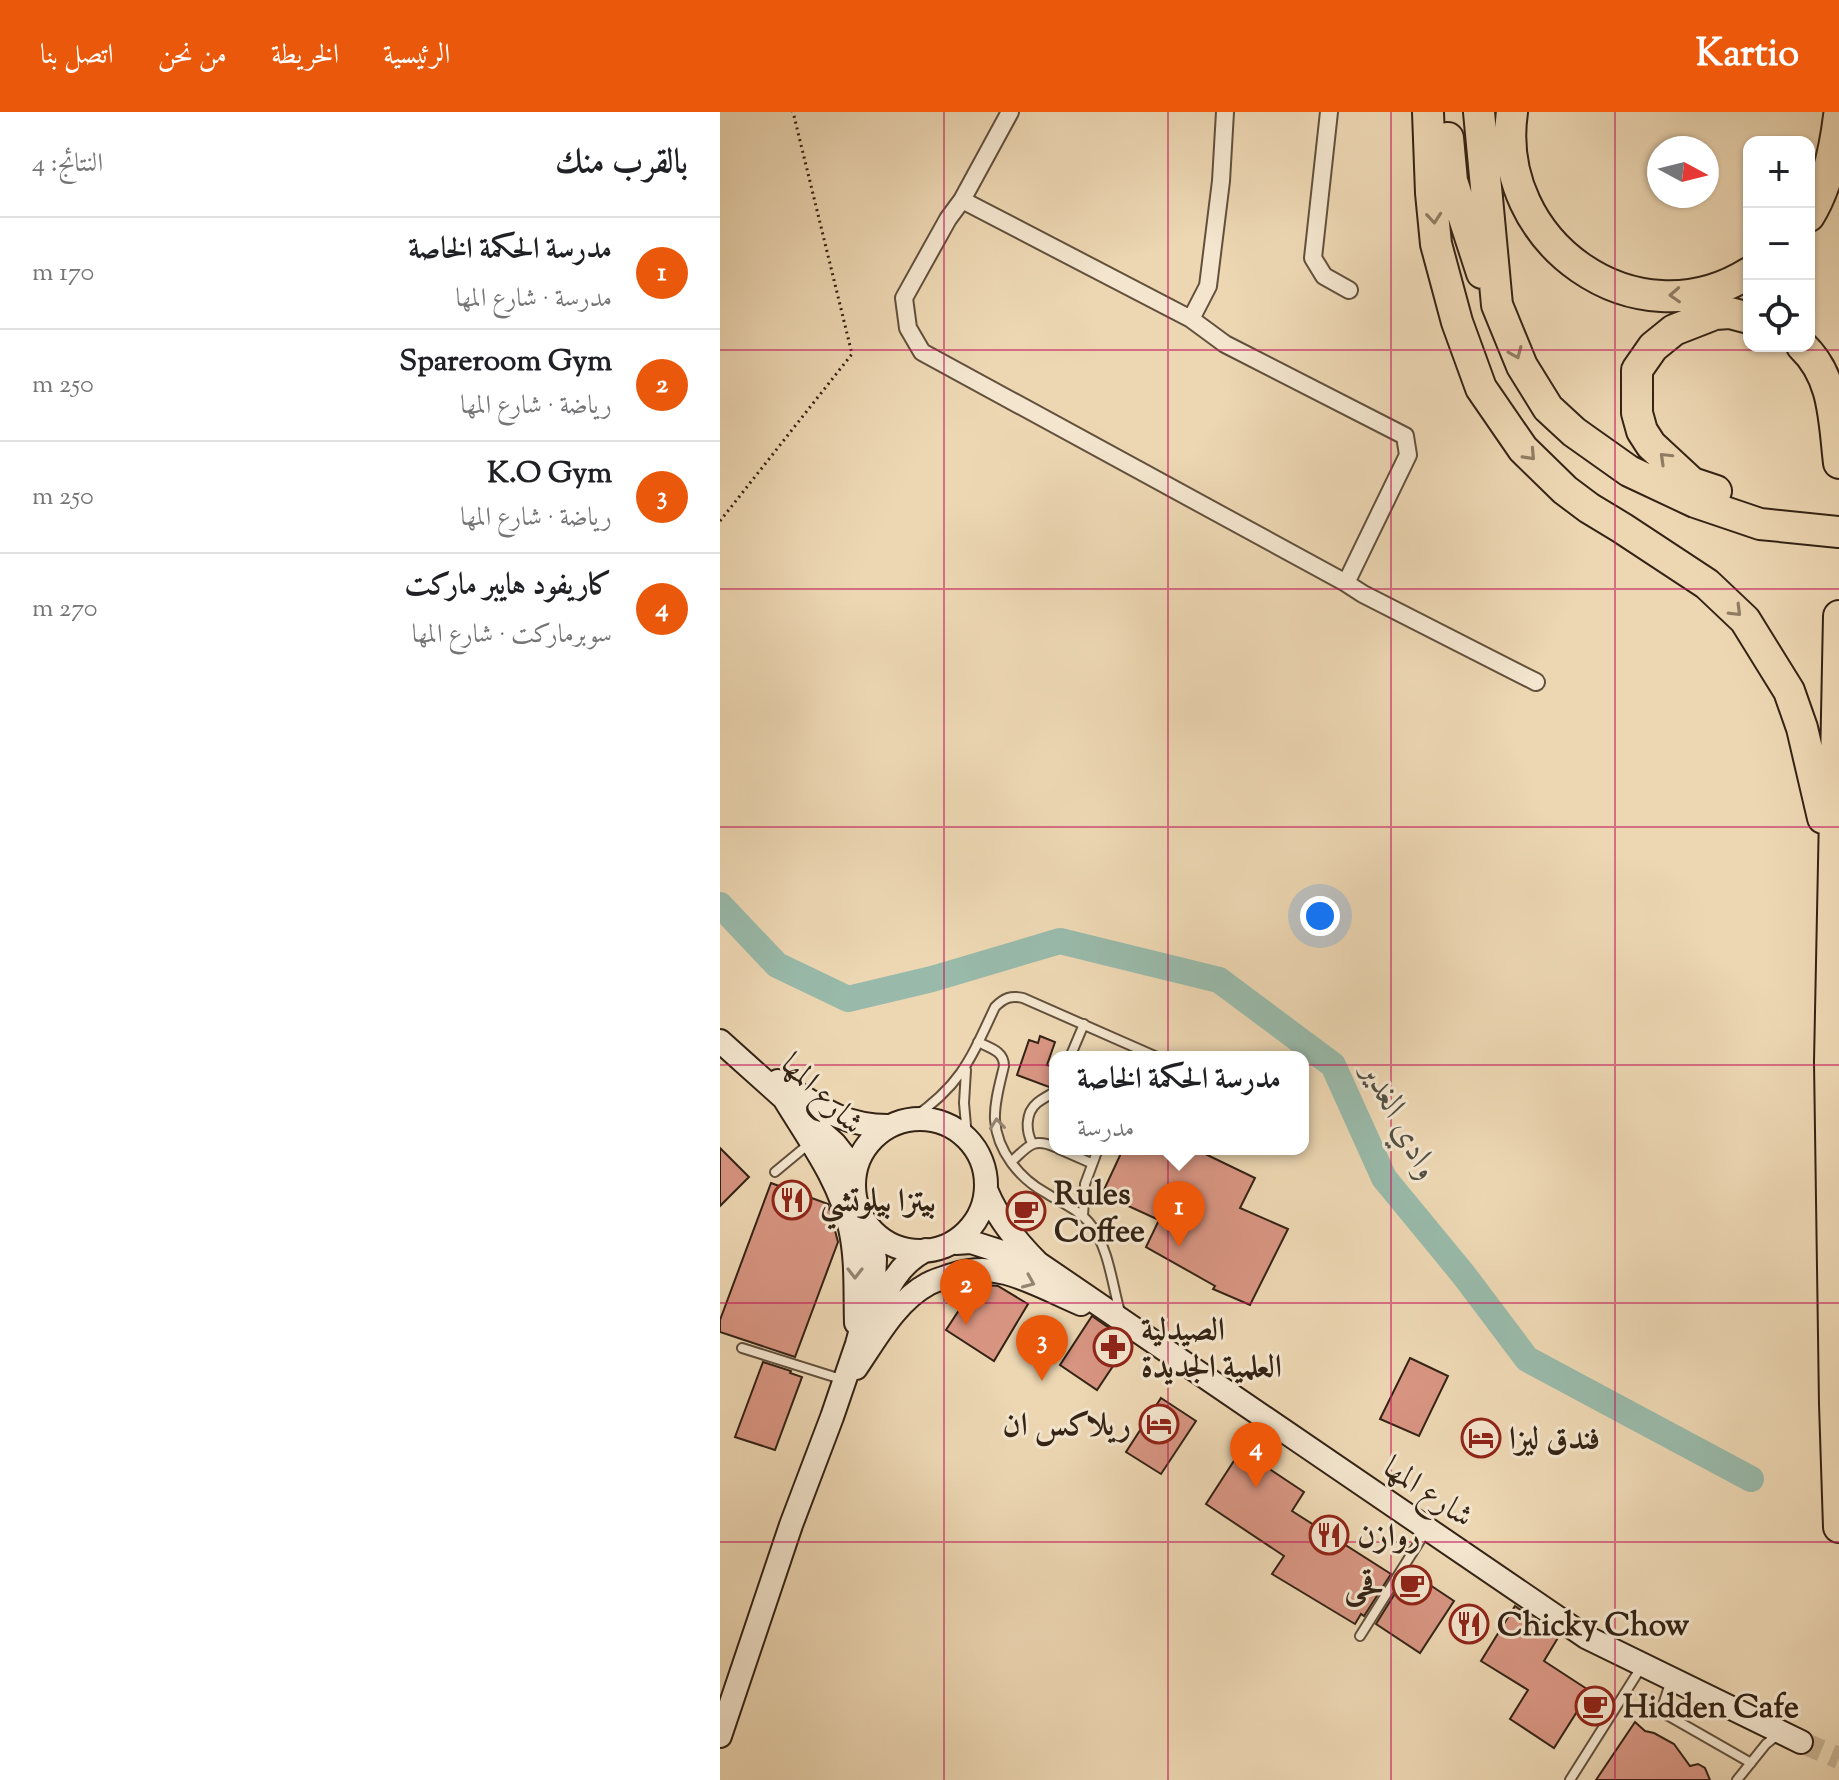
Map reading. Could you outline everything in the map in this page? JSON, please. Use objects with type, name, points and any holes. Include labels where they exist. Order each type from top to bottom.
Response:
[{"type":"highway","points":[[1428,112],[1436,244],[1457,322],[1481,388],[1523,449],[1565,490],[1707,584],[1745,620],[1789,691],[1802,728],[1834,867]]},
{"type":"highway","points":[[1445,112],[1452,181],[1485,284],[1522,366],[1548,408],[1574,432],[1629,471],[1695,502],[1760,524],[1829,524]]},
{"type":"highway","points":[[1479,112],[1497,305]]},
{"type":"highway","points":[[1512,112],[1510,144],[1514,170],[1529,212],[1545,238],[1591,275],[1615,287],[1665,297],[1697,294],[1743,276]]},
{"type":"highway","points":[[1814,208],[1827,175],[1839,116]]},
{"type":"highway","points":[[1743,316],[1715,314],[1674,330],[1653,347],[1637,370],[1637,413],[1642,431],[1651,445],[1692,483],[1829,524]]},
{"type":"highway","points":[[1809,352],[1831,395],[1839,463]]},
{"type":"highway","points":[[1839,616],[1830,1062],[1839,1527]]},
{"type":"street","points":[[1010,112],[904,298],[908,328],[922,352],[1363,594],[1536,682]]},
{"type":"street","points":[[1191,319],[1208,286],[1221,181],[1225,112]]},
{"type":"street","points":[[1329,112],[1313,258],[1324,276],[1349,290]]},
{"type":"street","points":[[962,200],[1191,319],[1225,344],[1405,436],[1408,455],[1346,583]]},
{"type":"street","name":"شارع المها","points":[[720,1041],[835,1144],[846,1158],[854,1179]]},
{"type":"street","name":"شارع المها","points":[[740,1058],[841,1119],[867,1126],[888,1126]]},
{"type":"street","points":[[785,1100],[843,1201],[855,1256],[857,1344]]},
{"type":"street","points":[[850,1375],[874,1282],[875,1259],[869,1231],[856,1204],[854,1179],[860,1156],[872,1139],[888,1126],[913,1118],[942,1122],[967,1137],[984,1166],[987,1192],[976,1220],[956,1243],[937,1249],[904,1250],[869,1231]]},
{"type":"street","name":"شارع المها","points":[[987,1192],[995,1211],[1038,1263],[1586,1637],[1801,1742]]},
{"type":"street","name":"شارع المها","points":[[956,1243],[971,1242],[1038,1263]]},
{"type":"street","points":[[720,1736],[791,1525],[832,1417],[884,1296],[906,1264],[926,1250]]},
{"type":"street","points":[[850,1375],[910,1298],[928,1284],[966,1270],[985,1270],[1024,1279],[1122,1321]]},
{"type":"lane","points":[[913,1118],[934,1104],[951,1087],[966,1068],[995,1007],[1010,997],[1023,998],[1138,1051]]},
{"type":"lane","points":[[1073,1051],[1084,1024]]},
{"type":"lane","points":[[978,1042],[1004,1058],[994,1118],[996,1133],[1004,1150],[1026,1180],[1083,1216],[1098,1236],[1122,1321]]},
{"type":"lane","points":[[966,1068],[964,1103],[967,1137]]},
{"type":"lane","points":[[1032,1143],[1027,1129],[1030,1113],[1033,1106],[1049,1095]]},
{"type":"lane","points":[[1011,1162],[1032,1143],[1040,1141],[1049,1145]]},
{"type":"lane","points":[[775,1172],[811,1142]]},
{"type":"lane","points":[[1073,1155],[1091,1163]]},
{"type":"lane","points":[[1083,1216],[1085,1184],[1095,1155]]},
{"type":"lane","points":[[742,1348],[850,1375]]},
{"type":"lane","points":[[1360,1636],[1427,1529]]},
{"type":"lane","points":[[1570,1780],[1643,1665]]},
{"type":"lane","points":[[1671,1679],[1663,1705],[1667,1715],[1751,1763]]},
{"type":"lane","points":[[1737,1780],[1779,1733]]},
{"type":"path","points":[[720,521],[852,354],[792,112]]},
{"type":"building","points":[[1040,1036],[1055,1042],[1049,1051],[1047,1065],[1049,1087],[1017,1075],[1029,1040],[1038,1043]]},
{"type":"building","points":[[720,1148],[749,1177],[720,1206]]},
{"type":"building","points":[[1120,1155],[1207,1155],[1255,1178],[1240,1208],[1288,1229],[1250,1305],[1213,1289],[1215,1286],[1146,1247],[1159,1220],[1102,1194]]},
{"type":"building","points":[[771,1183],[828,1204],[838,1242],[795,1357],[720,1332],[720,1320]]},
{"type":"building","points":[[976,1284],[998,1286],[1028,1304],[994,1361],[946,1330]]},
{"type":"building","points":[[1092,1316],[1129,1342],[1097,1390],[1060,1365]]},
{"type":"building","points":[[1410,1358],[1448,1376],[1419,1436],[1380,1419]]},
{"type":"building","points":[[763,1362],[802,1377],[775,1450],[735,1437]]},
{"type":"building","points":[[1161,1398],[1196,1421],[1161,1474],[1126,1452]]},
{"type":"building","points":[[1241,1450],[1304,1492],[1292,1511],[1391,1574],[1364,1616],[1361,1614],[1355,1624],[1272,1574],[1284,1556],[1206,1504]]},
{"type":"building","points":[[1409,1571],[1454,1601],[1420,1653],[1376,1624]]},
{"type":"building","points":[[1515,1606],[1559,1636],[1544,1661],[1590,1691],[1554,1748],[1510,1719],[1528,1690],[1481,1661]]},
{"type":"building","points":[[1635,1722],[1645,1731],[1674,1744],[1690,1766],[1698,1764],[1705,1768],[1710,1780],[1596,1780]]},
{"type":"waterway","name":"وادي الغدير","points":[[720,905],[777,965],[848,999],[932,979],[1060,941],[1219,980],[1333,1065],[1384,1178],[1463,1274],[1527,1359],[1751,1479]]},
{"type":"tunnel","points":[[1801,1742],[1839,1758]]},
{"type":"place","name":"بيتزا بيلوتشي","points":[[792,1200]]},
{"type":"place","name":"Rules Coffee","points":[[1026,1211]]},
{"type":"place","name":"مدرسة الحكمة الخاصة","points":[[1179,1247]]},
{"type":"place","name":"Spareroom Gym","points":[[966,1325]]},
{"type":"place","name":"الصيدلية العلمية الجديدة","points":[[1113,1347]]},
{"type":"place","name":"K.O Gym","points":[[1042,1381]]},
{"type":"place","name":"ريلاكس ان","points":[[1159,1424]]},
{"type":"place","name":"فندق ليزا","points":[[1481,1438]]},
{"type":"place","name":"كاريفود هايبر ماركت","points":[[1256,1488]]},
{"type":"place","name":"روازن","points":[[1329,1535]]},
{"type":"place","name":"قحى","points":[[1412,1585]]},
{"type":"place","name":"Chicky Chow","points":[[1469,1624]]},
{"type":"place","name":"Hidden Cafe","points":[[1595,1706]]}]
